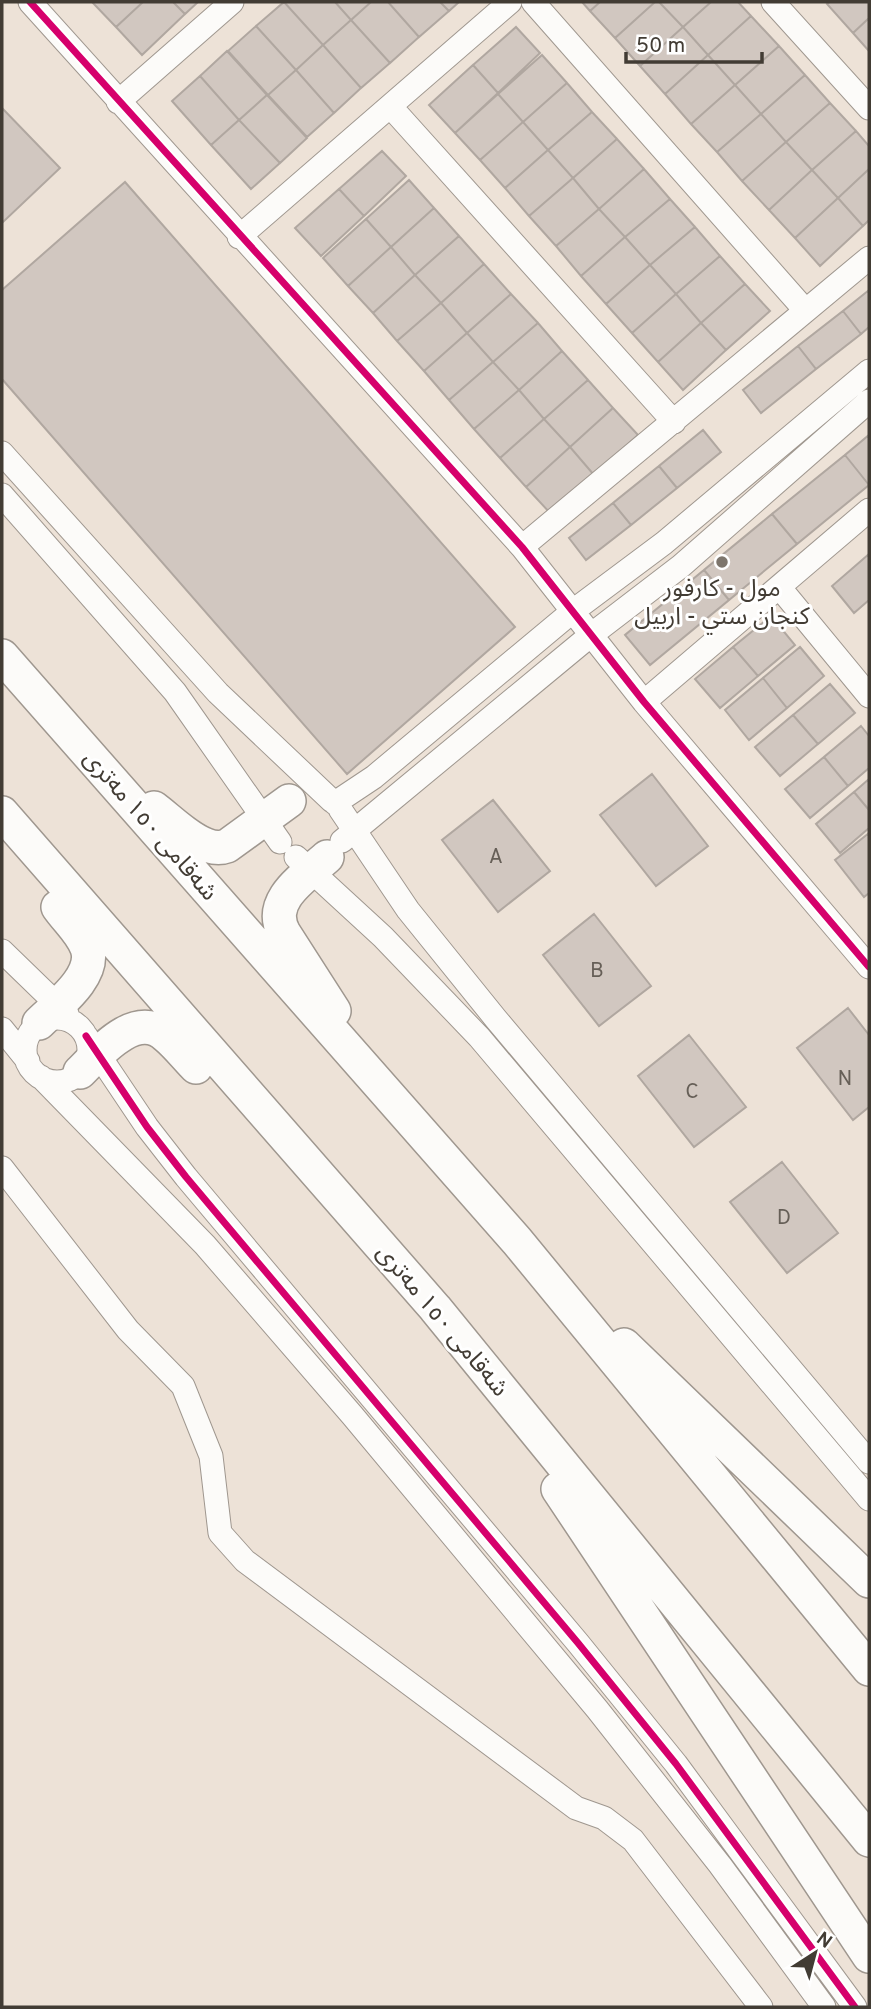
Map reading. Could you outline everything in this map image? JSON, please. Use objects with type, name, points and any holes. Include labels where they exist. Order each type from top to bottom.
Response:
[{"type":"highway","name":"شەقامی ١٥٠ مەتری","points":[[2,656],[517,1241],[869,1669]]},
{"type":"highway","points":[[107,773],[206,846],[222,848],[300,843],[280,904],[280,927],[322,990],[352,1051]]},
{"type":"highway","points":[[6,818],[36,873],[87,948],[73,1036],[145,1027],[159,1031],[224,1090],[270,1120]]},
{"type":"highway","name":"شەقامی ١٥٠ مەتری","points":[[6,818],[435,1308],[869,1840]]},
{"type":"highway","points":[[517,1241],[869,1581]]},
{"type":"highway","points":[[435,1308],[869,1956]]},
{"type":"street","points":[[30,2],[239,237],[522,547],[644,702],[869,967]]},
{"type":"street","points":[[118,102],[232,2]]},
{"type":"street","points":[[239,237],[510,2]]},
{"type":"street","points":[[533,2],[805,310]]},
{"type":"street","points":[[772,2],[869,108]]},
{"type":"street","points":[[390,106],[674,422]]},
{"type":"street","points":[[522,547],[869,258]]},
{"type":"street","points":[[336,804],[374,777],[573,611],[663,543],[869,372]]},
{"type":"street","points":[[300,843],[591,635],[681,566],[869,401]]},
{"type":"street","points":[[2,453],[218,693],[336,804],[344,819],[300,843]]},
{"type":"street","points":[[2,495],[175,692],[300,843],[383,937],[479,1037],[869,1499]]},
{"type":"street","points":[[644,702],[780,589],[869,510]]},
{"type":"street","points":[[663,543],[681,566]]},
{"type":"street","points":[[780,589],[869,696]]},
{"type":"street","points":[[300,843],[310,793],[336,804]]},
{"type":"street","points":[[300,843],[408,909],[495,1019],[869,1462]]},
{"type":"street","points":[[2,951],[186,1177],[561,1622],[676,1764],[855,2007]]},
{"type":"street","points":[[2,1029],[34,1069],[189,1227],[361,1425],[605,1719],[720,1865],[824,2007]]},
{"type":"street","points":[[34,1069],[61,1082],[73,1036]]},
{"type":"street","points":[[34,1069],[27,1040],[73,1036]]},
{"type":"street","points":[[2,1168],[128,1330],[183,1385],[211,1456],[220,1534],[245,1561],[576,1808],[604,1818],[633,1840],[761,2007]]},
{"type":"building","points":[[92,2],[143,2],[116,27]]},
{"type":"building","points":[[143,2],[173,2],[185,14],[142,55],[116,27]]},
{"type":"building","points":[[173,2],[198,2],[185,14]]},
{"type":"building","points":[[284,2],[323,45],[296,70],[256,26]]},
{"type":"building","points":[[284,2],[335,2],[351,20],[323,45]]},
{"type":"building","points":[[335,2],[371,2],[351,20]]},
{"type":"building","points":[[371,2],[388,2],[419,37],[390,63],[351,20]]},
{"type":"building","points":[[388,2],[440,2],[449,11],[419,37]]},
{"type":"building","points":[[440,2],[459,2],[449,11]]},
{"type":"building","points":[[582,2],[600,2],[590,11]]},
{"type":"building","points":[[600,2],[655,2],[615,38],[590,11]]},
{"type":"building","points":[[655,2],[659,2],[683,27],[640,66],[615,38]]},
{"type":"building","points":[[659,2],[711,2],[683,27]]},
{"type":"building","points":[[711,2],[738,2],[751,16],[708,55],[683,27]]},
{"type":"building","points":[[869,2],[869,18],[853,33],[827,4]]},
{"type":"building","points":[[751,16],[779,46],[735,85],[708,55]]},
{"type":"building","points":[[869,18],[869,51],[853,33]]},
{"type":"building","points":[[351,20],[390,63],[361,88],[323,45]]},
{"type":"building","points":[[256,26],[296,70],[268,95],[228,51]]},
{"type":"building","points":[[516,27],[540,53],[498,93],[473,65]]},
{"type":"building","points":[[683,27],[708,55],[665,94],[640,66]]},
{"type":"building","points":[[323,45],[361,88],[334,113],[296,70]]},
{"type":"building","points":[[779,46],[805,75],[761,114],[735,85]]},
{"type":"building","points":[[227,51],[267,95],[239,120],[200,76]]},
{"type":"building","points":[[542,55],[567,83],[523,122],[498,94]]},
{"type":"building","points":[[708,55],[735,85],[691,124],[665,94]]},
{"type":"building","points":[[473,65],[498,93],[455,133],[429,105]]},
{"type":"building","points":[[296,70],[334,113],[307,137],[268,95]]},
{"type":"building","points":[[805,75],[830,103],[786,142],[761,114]]},
{"type":"building","points":[[200,76],[239,120],[211,145],[172,101]]},
{"type":"building","points":[[567,83],[592,112],[548,150],[523,122]]},
{"type":"building","points":[[735,85],[761,114],[717,152],[691,124]]},
{"type":"building","points":[[498,94],[523,122],[480,160],[455,133]]},
{"type":"building","points":[[267,95],[307,138],[280,163],[239,120]]},
{"type":"building","points":[[830,103],[856,131],[812,170],[786,142]]},
{"type":"building","points":[[2,108],[60,168],[2,223]]},
{"type":"building","points":[[592,112],[617,139],[573,178],[548,150]]},
{"type":"building","points":[[761,114],[786,142],[742,181],[717,152]]},
{"type":"building","points":[[239,120],[280,163],[251,189],[211,145]]},
{"type":"building","points":[[523,122],[548,150],[505,188],[480,160]]},
{"type":"building","points":[[856,131],[869,146],[869,169],[838,198],[812,170]]},
{"type":"building","points":[[617,139],[644,169],[599,209],[573,178]]},
{"type":"building","points":[[786,142],[812,170],[769,210],[742,181]]},
{"type":"building","points":[[548,150],[573,178],[529,216],[505,188]]},
{"type":"building","points":[[382,151],[406,176],[364,216],[339,189]]},
{"type":"building","points":[[644,169],[670,199],[625,237],[599,209]]},
{"type":"building","points":[[869,169],[869,220],[863,226],[838,198]]},
{"type":"building","points":[[812,170],[838,198],[795,238],[769,210]]},
{"type":"building","points":[[573,178],[599,209],[556,246],[529,216]]},
{"type":"building","points":[[409,180],[434,208],[391,247],[366,219]]},
{"type":"building","points":[[125,182],[515,627],[347,774],[2,379],[2,290]]},
{"type":"building","points":[[339,189],[364,216],[321,256],[295,228]]},
{"type":"building","points":[[838,198],[863,226],[820,266],[795,238]]},
{"type":"building","points":[[670,199],[695,227],[650,265],[625,237]]},
{"type":"building","points":[[434,208],[459,236],[415,275],[391,247]]},
{"type":"building","points":[[599,209],[625,237],[581,276],[556,246]]},
{"type":"building","points":[[366,219],[391,247],[348,286],[323,258]]},
{"type":"building","points":[[695,227],[720,256],[676,294],[650,265]]},
{"type":"building","points":[[459,236],[484,264],[441,303],[415,275]]},
{"type":"building","points":[[625,237],[650,265],[606,304],[581,276]]},
{"type":"building","points":[[391,247],[415,275],[373,313],[348,286]]},
{"type":"building","points":[[720,256],[745,284],[701,323],[676,294]]},
{"type":"building","points":[[484,264],[511,294],[467,333],[441,303]]},
{"type":"building","points":[[650,265],[676,294],[632,333],[606,304]]},
{"type":"building","points":[[415,275],[441,303],[397,341],[373,313]]},
{"type":"building","points":[[745,284],[770,311],[726,350],[701,323]]},
{"type":"building","points":[[869,290],[869,327],[861,334],[843,311]]},
{"type":"building","points":[[511,294],[538,323],[493,362],[467,333]]},
{"type":"building","points":[[676,294],[701,323],[658,362],[632,333]]},
{"type":"building","points":[[441,303],[467,333],[424,371],[397,341]]},
{"type":"building","points":[[843,311],[861,334],[816,369],[798,346]]},
{"type":"building","points":[[538,323],[562,351],[519,390],[493,362]]},
{"type":"building","points":[[701,323],[726,350],[683,390],[658,362]]},
{"type":"building","points":[[467,333],[493,362],[449,400],[424,371]]},
{"type":"building","points":[[798,346],[816,369],[761,413],[743,390]]},
{"type":"building","points":[[562,351],[588,380],[544,419],[519,390]]},
{"type":"building","points":[[493,362],[519,390],[474,429],[449,400]]},
{"type":"building","points":[[588,380],[613,408],[570,447],[544,419]]},
{"type":"building","points":[[519,390],[544,419],[500,458],[474,429]]},
{"type":"building","points":[[613,408],[638,435],[594,475],[570,447]]},
{"type":"building","points":[[544,419],[570,447],[526,487],[500,458]]},
{"type":"building","points":[[703,430],[721,452],[677,488],[659,466]]},
{"type":"building","points":[[869,435],[869,485],[845,455]]},
{"type":"building","points":[[570,447],[594,475],[551,514],[526,487]]},
{"type":"building","points":[[845,455],[869,485],[797,544],[772,514]]},
{"type":"building","points":[[659,466],[677,488],[631,525],[613,503]]},
{"type":"building","points":[[613,503],[631,525],[586,560],[569,538]]},
{"type":"building","points":[[772,514],[797,544],[729,600],[704,570]]},
{"type":"building","points":[[869,554],[869,600],[854,613],[832,586]]},
{"type":"building","points":[[704,570],[729,600],[650,665],[625,635]]},
{"type":"building","points":[[771,616],[795,645],[758,676],[733,647]]},
{"type":"building","points":[[733,647],[758,676],[720,708],[695,679]]},
{"type":"building","points":[[800,647],[824,676],[787,708],[763,678]]},
{"type":"building","points":[[763,678],[787,708],[749,740],[725,710]]},
{"type":"building","points":[[830,684],[855,713],[818,744],[793,715]]},
{"type":"building","points":[[793,715],[818,744],[780,776],[755,747]]},
{"type":"building","points":[[861,726],[869,736],[869,768],[848,786],[824,757]]},
{"type":"building","points":[[824,757],[848,786],[810,818],[785,789]]},
{"type":"building","points":[[652,774],[708,846],[656,886],[600,815]]},
{"type":"building","points":[[869,779],[869,810],[854,792]]},
{"type":"building","points":[[854,792],[869,810],[869,828],[840,853],[816,824]]},
{"type":"building","points":[[493,800],[550,871],[498,912],[442,840]]},
{"type":"building","points":[[869,833],[869,893],[864,897],[835,860]]},
{"type":"building","points":[[594,914],[651,986],[599,1026],[543,955]]},
{"type":"building","points":[[848,1008],[869,1035],[869,1107],[853,1120],[797,1048]]},
{"type":"building","points":[[689,1035],[746,1107],[694,1147],[638,1076]]},
{"type":"building","points":[[782,1162],[838,1233],[787,1273],[730,1202]]},
{"type":"cycle path","points":[[30,2],[522,547],[644,702],[869,967]]},
{"type":"cycle path","points":[[86,1036],[147,1127],[186,1177],[578,1643],[676,1764],[855,2007]]},
{"type":"place","name":"مول - كارفور كنجان ستي - اربيل","points":[[722,562]]}]
